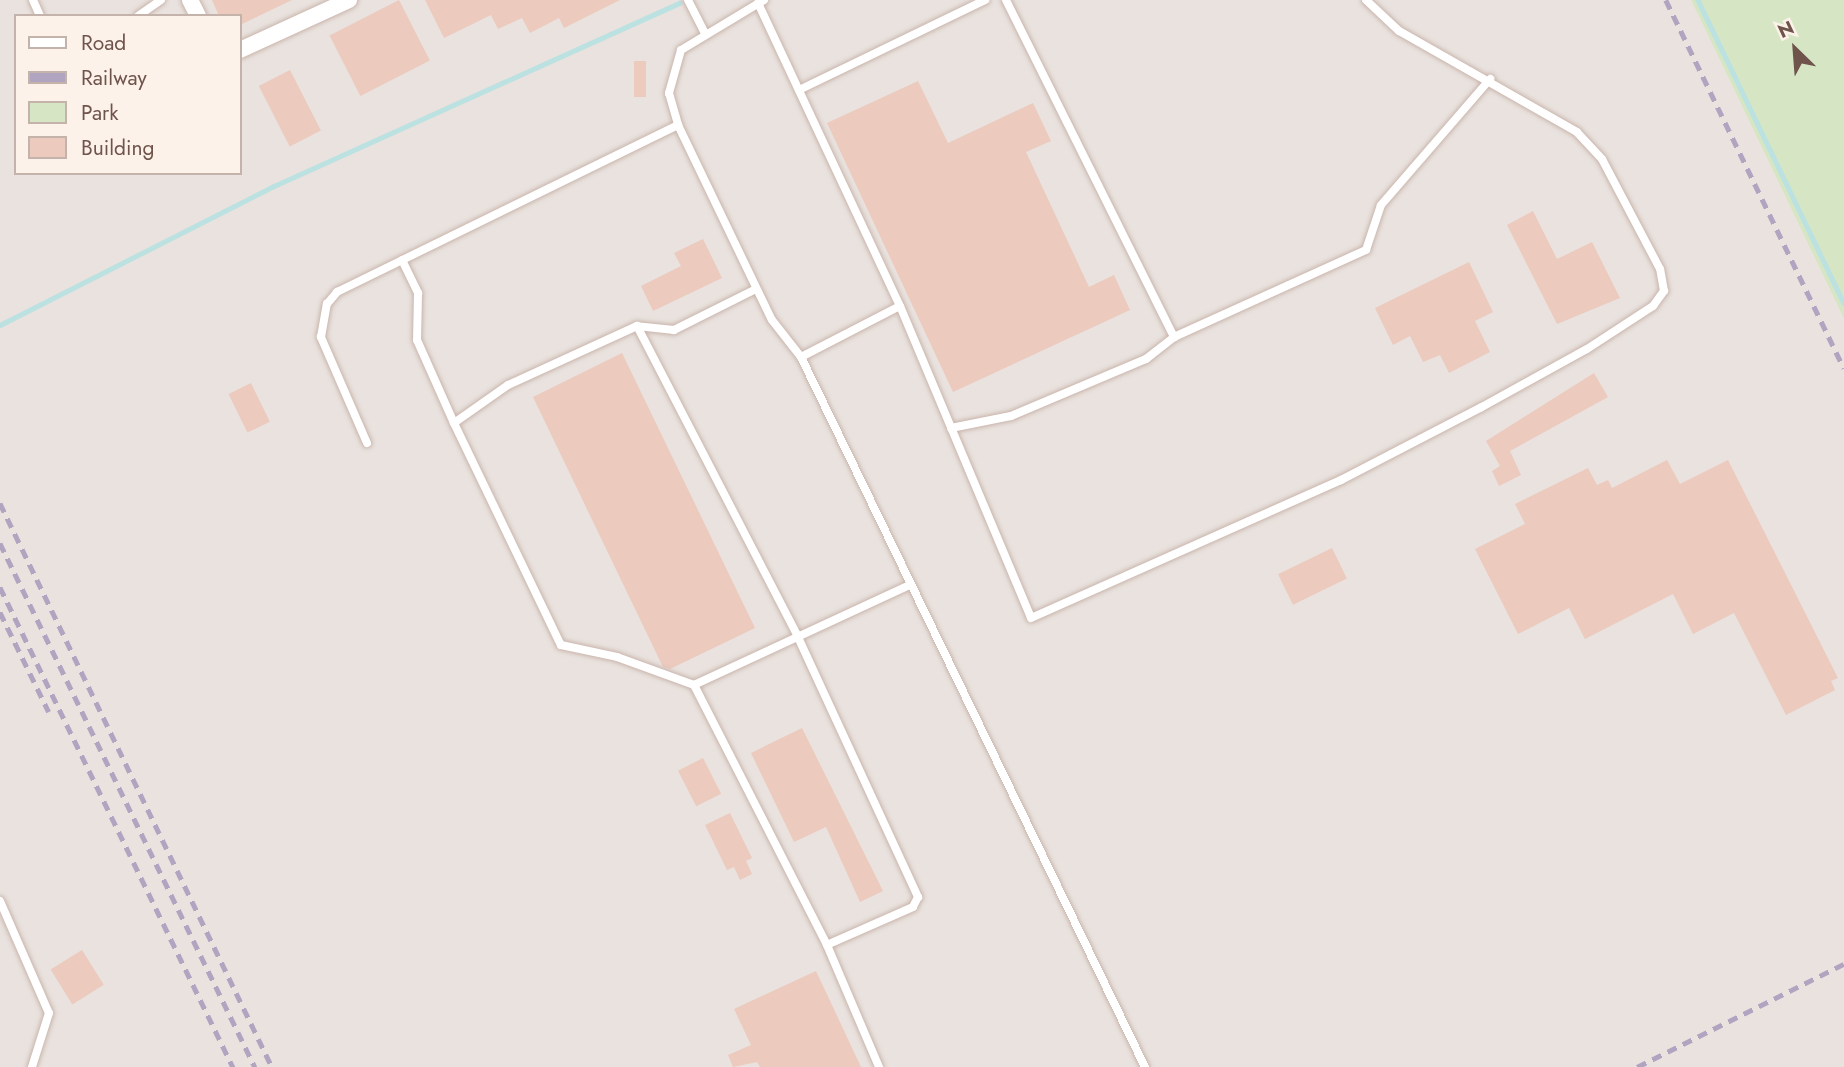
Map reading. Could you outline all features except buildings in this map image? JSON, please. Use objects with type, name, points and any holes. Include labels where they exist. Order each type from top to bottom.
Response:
[{"type":"street","points":[[242,49],[349,0]]},
{"type":"lane","points":[[149,13],[161,0]]},
{"type":"lane","points":[[688,0],[704,32]]},
{"type":"lane","points":[[799,90],[985,0]]},
{"type":"lane","points":[[1006,0],[1174,337]]},
{"type":"lane","points":[[1145,1067],[909,585],[801,357],[755,289],[678,125],[669,93],[672,69],[681,50],[704,32],[761,1],[799,90],[900,306],[1031,618],[1341,480],[1480,408],[1653,306],[1664,291],[1660,269],[1602,159],[1557,118],[1490,79],[1399,32],[1366,0]]},
{"type":"lane","points":[[951,428],[1011,416],[1146,359],[1174,337],[1366,250],[1381,205],[1490,79]]},
{"type":"lane","points":[[367,443],[320,322],[337,292],[678,125]]},
{"type":"lane","points":[[402,260],[418,293],[417,340],[561,645],[617,657],[694,685],[827,945],[879,1067]]},
{"type":"lane","points":[[454,423],[508,385],[638,326],[674,330],[755,289]]},
{"type":"lane","points":[[801,357],[900,306]]},
{"type":"lane","points":[[638,326],[797,635],[918,897],[913,907],[827,945]]},
{"type":"lane","points":[[694,685],[909,585]]},
{"type":"lane","points":[[0,901],[49,1013],[32,1067]]},
{"type":"shaded area","points":[[0,0],[1691,0],[1844,319],[1844,1067],[0,1067]]},
{"type":"green space","points":[[1691,0],[1844,0],[1844,319]]},
{"type":"waterway","points":[[1698,0],[1844,303]]},
{"type":"waterway","points":[[0,325],[274,186],[680,3]]},
{"type":"railway","points":[[1666,0],[1844,368]]},
{"type":"railway","points":[[0,503],[272,1067]]},
{"type":"railway","points":[[0,543],[255,1067]]},
{"type":"railway","points":[[0,587],[233,1067]]},
{"type":"railway","points":[[0,612],[49,712]]},
{"type":"railway","points":[[1637,1067],[1844,964]]}]
